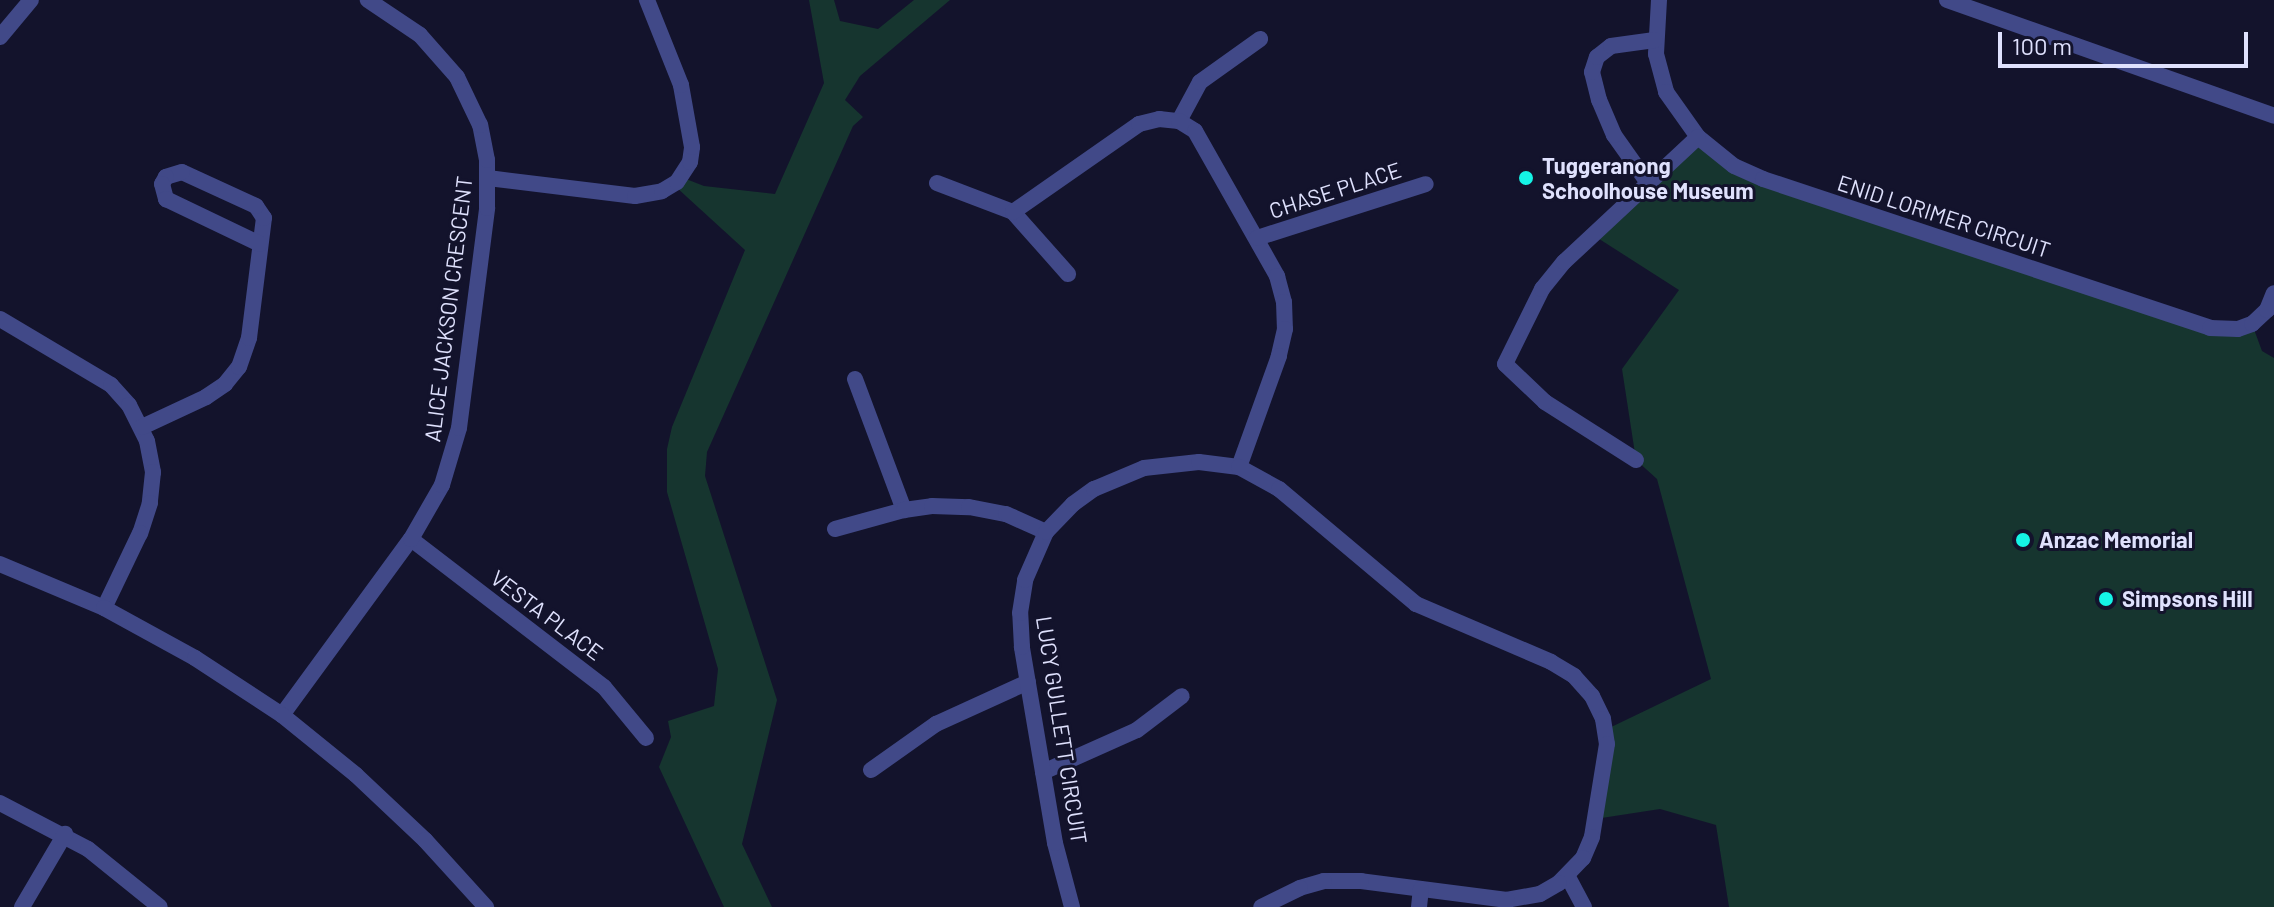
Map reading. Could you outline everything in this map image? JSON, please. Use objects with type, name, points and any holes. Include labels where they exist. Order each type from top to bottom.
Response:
[{"type":"street","points":[[0,37],[31,0]]},
{"type":"street","name":"ALICE JACKSON CRESCENT","points":[[282,715],[411,539],[442,485],[459,428],[488,178],[480,125],[457,77],[420,35],[368,0]]},
{"type":"street","points":[[488,178],[635,196],[662,191],[677,182],[690,162],[692,147],[681,85],[647,0]]},
{"type":"street","name":"ENID LORIMER CIRCUIT","points":[[1659,0],[1655,40],[1658,67],[1666,92],[1698,137],[1734,166],[1763,179],[2210,328],[2238,329],[2252,324],[2267,310],[2274,293]]},
{"type":"street","points":[[1947,0],[2274,116]]},
{"type":"street","points":[[1179,121],[1200,82],[1260,39]]},
{"type":"street","points":[[1648,183],[1614,135],[1592,72],[1597,57],[1611,46],[1655,40]]},
{"type":"street","points":[[1013,212],[1139,124],[1159,119],[1179,121],[1195,131],[1206,144],[1277,276],[1284,302],[1285,329],[1239,467]]},
{"type":"street","points":[[1636,460],[1545,402],[1505,364],[1542,289],[1564,262],[1698,137]]},
{"type":"street","points":[[142,427],[206,397],[225,384],[239,367],[249,338],[264,218],[256,206],[182,172],[166,177],[162,184],[166,199],[260,244]]},
{"type":"street","points":[[937,183],[1013,212],[1068,274]]},
{"type":"street","name":"CHASE PLACE","points":[[1257,238],[1426,184]]},
{"type":"street","points":[[0,319],[100,377],[129,405],[142,427],[153,472],[150,503],[140,533],[104,608]]},
{"type":"street","points":[[855,379],[904,510]]},
{"type":"street","name":"LUCY GULLETT CIRCUIT","points":[[1067,905],[1028,682],[1020,613],[1025,580],[1046,532],[1073,504],[1118,477],[1171,463],[1239,467],[1279,489],[1416,604],[1551,662],[1574,676],[1592,696],[1603,719],[1607,744],[1592,837],[1583,858],[1568,877],[1540,894],[1518,899],[1361,881],[1324,881],[1300,888],[1261,907]]},
{"type":"street","points":[[835,529],[904,510],[969,507],[1006,514],[1046,532]]},
{"type":"street","name":"VESTA PLACE","points":[[411,539],[604,687],[646,738]]},
{"type":"street","points":[[0,564],[104,608],[195,658],[282,715],[356,775],[425,840],[486,907]]},
{"type":"street","points":[[871,770],[936,724],[1028,682]]},
{"type":"street","points":[[1043,772],[1137,730],[1182,696]]},
{"type":"street","points":[[0,803],[65,834],[132,882],[160,907]]},
{"type":"street","points":[[22,907],[65,834]]},
{"type":"street","points":[[1568,877],[1584,907]]},
{"type":"street","points":[[1419,907],[1421,889]]},
{"type":"green space","points":[[809,0],[834,0],[840,21],[878,29],[914,0],[950,0],[860,76],[845,100],[863,117],[853,126],[707,452],[705,476],[777,700],[742,844],[772,907],[724,907],[659,767],[671,737],[668,721],[714,706],[718,669],[667,492],[667,449],[672,427],[745,250],[676,187],[686,179],[704,186],[775,194],[824,83]]},
{"type":"green space","name":"Simpsons Hill","points":[[1698,137],[1734,166],[2210,328],[2252,324],[2262,351],[2274,358],[2274,907],[1729,907],[1716,825],[1660,809],[1595,819],[1605,730],[1711,679],[1657,479],[1636,460],[1622,369],[1679,290],[1593,235]]},
{"type":"place","name":"Tuggeranong Schoolhouse Museum","points":[[1526,178]]},
{"type":"place","name":"Anzac Memorial","points":[[2023,540]]},
{"type":"place","name":"Simpsons Hill","points":[[2106,599]]}]
